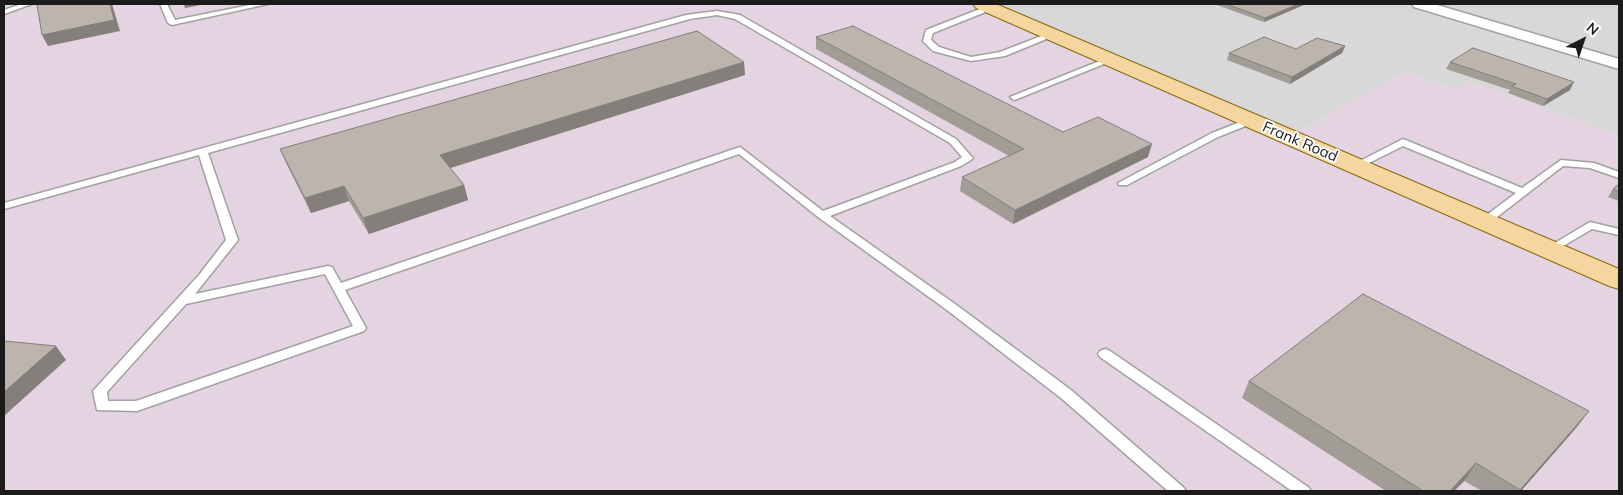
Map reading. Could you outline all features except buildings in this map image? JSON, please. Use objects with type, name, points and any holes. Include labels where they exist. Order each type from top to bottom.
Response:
[{"type":"main road","name":"Frank Road","points":[[986,6],[1619,280]]},
{"type":"street","points":[[1419,4],[1619,64]]},
{"type":"lane","points":[[4,12],[28,4]]},
{"type":"lane","points":[[164,4],[172,23],[264,4]]},
{"type":"lane","points":[[986,6],[929,32],[927,41],[936,49],[971,59],[1002,54],[1052,35]]},
{"type":"lane","points":[[4,206],[689,17],[717,13],[737,17],[936,131],[953,141],[968,158],[958,164],[822,215]]},
{"type":"lane","points":[[1014,97],[1110,60]]},
{"type":"lane","points":[[1123,183],[1215,135],[1250,121]]},
{"type":"lane","points":[[1355,166],[1402,142],[1524,192]]},
{"type":"lane","points":[[338,288],[740,150],[822,215],[951,307],[1066,394],[1178,491]]},
{"type":"lane","points":[[182,301],[328,270],[360,328],[137,406],[102,406],[100,391],[182,301],[232,240],[203,151]]},
{"type":"lane","points":[[1484,222],[1562,164],[1591,165],[1619,175]]},
{"type":"lane","points":[[1549,250],[1590,225],[1619,232]]},
{"type":"lane","points":[[1105,354],[1303,491]]},
{"type":"shaded area","points":[[4,4],[985,4],[1292,135],[1406,72],[1456,90],[1469,82],[1619,135],[1619,491],[4,491]]},
{"type":"shaded area","points":[[985,4],[1619,4],[1619,135],[1469,82],[1456,90],[1406,72],[1292,135]]}]
